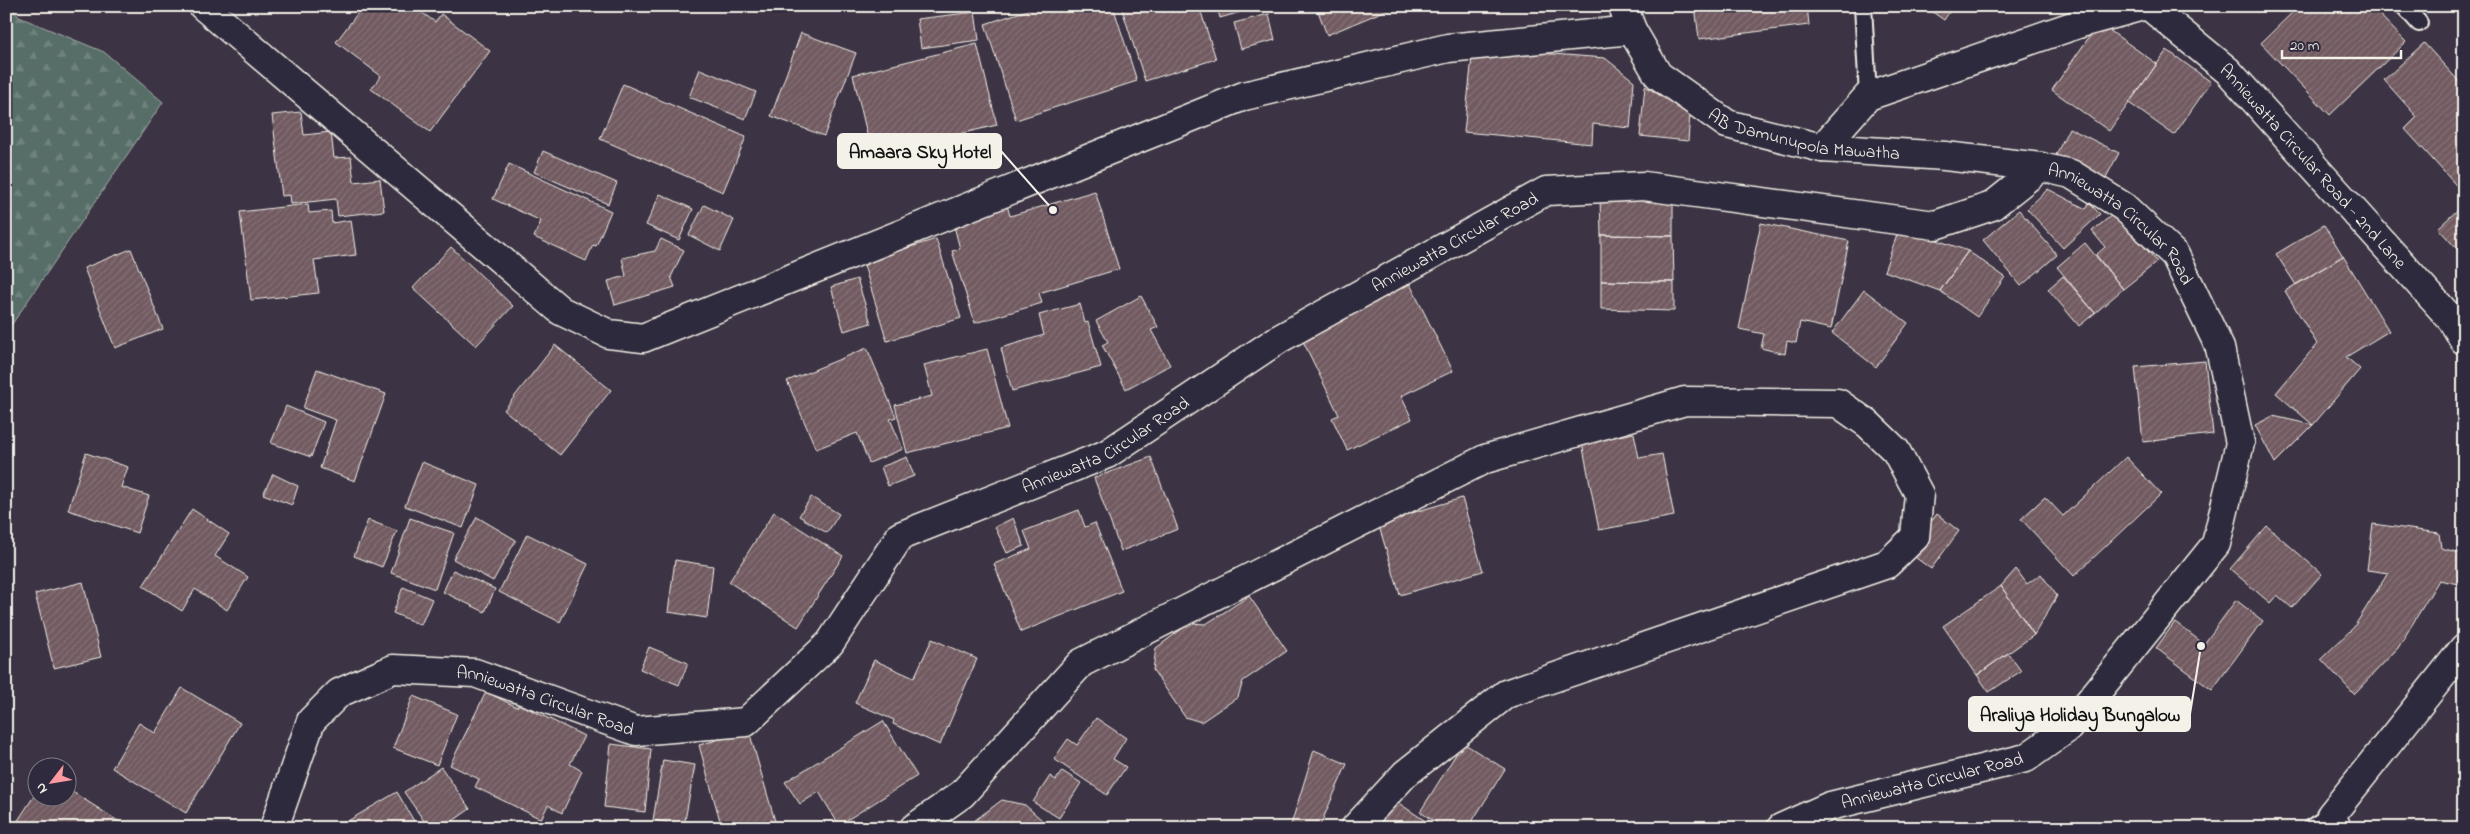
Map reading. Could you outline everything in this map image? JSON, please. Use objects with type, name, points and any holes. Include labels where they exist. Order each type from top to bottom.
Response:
[{"type":"street","points":[[203,6],[561,311],[609,334],[643,338],[1244,96],[1448,48],[1627,18]]},
{"type":"street","points":[[1822,148],[1868,96],[2081,23],[2143,6]]},
{"type":"street","name":"Anniewatta Circular Road - 2nd Lane","points":[[2149,6],[2228,71],[2452,320],[2464,340]]},
{"type":"street","name":"AB Damunupola Mawatha","points":[[1627,18],[1658,75],[1727,124],[1822,148],[1945,156],[2041,166]]},
{"type":"street","name":"Anniewatta Circular Road","points":[[274,828],[311,721],[339,693],[393,669],[475,673],[636,731],[746,722],[830,643],[900,536],[1107,454],[1279,339],[1546,191],[1644,186],[1935,225],[1992,206],[2041,166],[2071,174],[2124,207],[2175,255],[2220,348],[2240,444],[2216,544],[2068,728],[2026,758],[1830,806],[1781,828]]},
{"type":"street","points":[[914,828],[962,794],[1081,663],[1484,459],[1684,401],[1838,403],[1868,424],[1896,451],[1919,494],[1915,537],[1887,564],[1506,694],[1405,774],[1355,828]]},
{"type":"street","points":[[2326,823],[2464,648]]},
{"type":"lane","points":[[1862,6],[1868,96]]},
{"type":"lane","points":[[2404,6],[2419,23]]},
{"type":"green space","points":[[6,6],[10,6],[19,17],[104,52],[163,102],[6,333]]},
{"type":"building","points":[[363,6],[386,8],[387,6],[413,6],[435,22],[441,14],[490,51],[430,132],[371,89],[381,76],[336,42]]},
{"type":"building","points":[[462,6],[478,6],[477,11]]},
{"type":"building","points":[[1040,6],[1113,6],[1137,81],[1016,120],[985,24]]},
{"type":"building","points":[[1121,6],[1199,6],[1216,59],[1145,81]]},
{"type":"building","points":[[1217,6],[1261,6],[1220,18]]},
{"type":"building","points":[[1316,6],[1396,6],[1327,35]]},
{"type":"building","points":[[1695,6],[1807,6],[1809,25],[1699,39]]},
{"type":"building","points":[[1924,6],[1953,6],[1944,20]]},
{"type":"building","points":[[2299,6],[2371,6],[2406,42],[2330,115],[2261,43]]},
{"type":"building","points":[[975,12],[979,40],[921,48],[917,19]]},
{"type":"building","points":[[1269,14],[1275,40],[1241,49],[1234,23]]},
{"type":"building","points":[[2099,23],[2157,64],[2109,131],[2052,90]]},
{"type":"building","points":[[801,33],[856,53],[824,136],[771,116]]},
{"type":"building","points":[[2424,43],[2464,87],[2464,194],[2405,129],[2417,117],[2384,80]]},
{"type":"building","points":[[977,44],[997,125],[872,155],[853,75]]},
{"type":"building","points":[[1473,48],[1605,58],[1634,81],[1630,128],[1593,124],[1592,144],[1464,132]]},
{"type":"building","points":[[2167,50],[2211,82],[2174,135],[2129,103]]},
{"type":"building","points":[[700,69],[756,92],[745,119],[689,97]]},
{"type":"building","points":[[623,84],[746,137],[723,192],[600,139]]},
{"type":"building","points":[[1645,86],[1690,114],[1688,141],[1640,136]]},
{"type":"building","points":[[301,112],[304,135],[331,132],[334,158],[351,157],[354,182],[380,179],[384,211],[338,216],[336,199],[291,204],[290,195],[282,196],[272,115]]},
{"type":"building","points":[[2069,128],[2119,153],[2104,181],[2055,157]]},
{"type":"building","points":[[543,151],[617,183],[608,204],[534,172]]},
{"type":"building","points":[[509,164],[611,211],[596,246],[593,245],[586,261],[534,237],[541,221],[493,199]]},
{"type":"building","points":[[2048,189],[2086,209],[2089,203],[2100,214],[2063,248],[2027,209]]},
{"type":"building","points":[[1095,191],[1119,269],[1039,293],[1042,303],[975,323],[952,251],[960,249],[953,222],[1007,205],[1010,216]]},
{"type":"building","points":[[660,194],[693,209],[679,240],[646,225]]},
{"type":"building","points":[[1673,195],[1673,236],[1601,235],[1600,196]]},
{"type":"building","points":[[308,204],[309,213],[331,211],[332,223],[351,220],[356,255],[314,260],[319,293],[251,300],[240,212]]},
{"type":"building","points":[[2464,204],[2464,257],[2438,228]]},
{"type":"building","points":[[704,205],[734,220],[720,251],[689,235]]},
{"type":"building","points":[[2019,210],[2057,255],[2021,286],[1983,240]]},
{"type":"building","points":[[2116,212],[2157,262],[2123,289],[2096,255],[2105,247],[2092,231]]},
{"type":"building","points":[[1761,223],[1849,241],[1831,329],[1800,322],[1796,343],[1787,341],[1785,354],[1761,348],[1764,334],[1739,329]]},
{"type":"building","points":[[2324,225],[2343,256],[2296,285],[2276,254]]},
{"type":"building","points":[[1900,227],[1968,251],[1940,291],[1884,271]]},
{"type":"building","points":[[1601,235],[1673,236],[1674,282],[1601,281]]},
{"type":"building","points":[[661,239],[684,250],[671,277],[675,287],[615,305],[608,281],[626,276],[622,258],[655,251]]},
{"type":"building","points":[[936,239],[961,318],[887,341],[863,262]]},
{"type":"building","points":[[2085,243],[2123,289],[2095,313],[2057,267]]},
{"type":"building","points":[[451,247],[513,306],[476,346],[413,288]]},
{"type":"building","points":[[131,249],[163,329],[115,348],[84,268]]},
{"type":"building","points":[[1968,251],[2005,277],[1977,317],[1940,291]]},
{"type":"building","points":[[2343,256],[2389,331],[2346,357],[2360,369],[2313,425],[2276,393],[2317,344],[2285,291]]},
{"type":"building","points":[[2063,276],[2095,313],[2079,326],[2048,289]]},
{"type":"building","points":[[857,279],[871,323],[844,331],[831,287]]},
{"type":"building","points":[[1601,281],[1674,282],[1674,311],[1601,309]]},
{"type":"building","points":[[1410,284],[1453,371],[1401,396],[1412,419],[1347,450],[1332,418],[1339,415],[1301,337]]},
{"type":"building","points":[[1864,290],[1908,323],[1876,367],[1832,333]]},
{"type":"building","points":[[1141,296],[1158,327],[1151,330],[1170,365],[1126,389],[1102,345],[1108,342],[1096,321]]},
{"type":"building","points":[[1080,304],[1085,323],[1088,322],[1101,367],[1012,391],[1001,348],[1044,335],[1039,315]]},
{"type":"building","points":[[555,345],[611,390],[560,455],[504,410]]},
{"type":"building","points":[[867,348],[896,417],[890,419],[903,449],[869,463],[857,433],[816,449],[787,381]]},
{"type":"building","points":[[987,349],[1008,428],[907,453],[895,405],[932,396],[924,365]]},
{"type":"building","points":[[2205,361],[2213,434],[2143,442],[2135,367]]},
{"type":"building","points":[[317,369],[386,394],[355,481],[320,468],[336,420],[303,408]]},
{"type":"building","points":[[286,406],[324,422],[311,457],[271,443]]},
{"type":"building","points":[[2273,416],[2313,425],[2275,463],[2255,425]]},
{"type":"building","points":[[1634,433],[1639,458],[1662,454],[1674,516],[1599,530],[1582,443]]},
{"type":"building","points":[[86,453],[128,467],[121,487],[149,496],[137,533],[68,510]]},
{"type":"building","points":[[907,457],[914,476],[888,486],[881,467]]},
{"type":"building","points":[[1151,457],[1178,529],[1121,551],[1094,478]]},
{"type":"building","points":[[2126,457],[2161,494],[2074,576],[2021,519],[2045,497],[2063,516]]},
{"type":"building","points":[[422,462],[479,485],[463,528],[405,506]]},
{"type":"building","points":[[273,474],[298,486],[292,505],[263,494]]},
{"type":"building","points":[[811,497],[839,514],[827,533],[799,516]]},
{"type":"building","points":[[1462,498],[1483,571],[1400,595],[1378,523]]},
{"type":"building","points":[[192,509],[229,534],[215,556],[248,577],[227,610],[195,589],[182,611],[143,586]]},
{"type":"building","points":[[1079,510],[1085,527],[1095,523],[1122,591],[1021,632],[994,564],[1031,549],[1024,531]]},
{"type":"building","points":[[774,512],[843,556],[798,627],[729,582]]},
{"type":"building","points":[[1937,514],[1959,531],[1931,569],[1908,552]]},
{"type":"building","points":[[477,517],[516,540],[493,581],[453,559]]},
{"type":"building","points":[[410,518],[454,533],[435,589],[391,573]]},
{"type":"building","points":[[1013,518],[1024,546],[1007,553],[995,527]]},
{"type":"building","points":[[368,520],[397,531],[382,567],[354,556]]},
{"type":"building","points":[[2373,524],[2439,533],[2441,548],[2464,554],[2464,559],[2458,584],[2439,580],[2398,648],[2354,694],[2321,659],[2354,627],[2388,573],[2367,570]]},
{"type":"building","points":[[2267,526],[2322,574],[2292,608],[2277,595],[2270,603],[2230,569]]},
{"type":"building","points":[[527,534],[588,564],[560,622],[499,592]]},
{"type":"building","points":[[675,560],[713,566],[707,618],[668,612]]},
{"type":"building","points":[[2016,569],[2027,584],[2041,574],[2057,596],[2034,635],[2001,586]]},
{"type":"building","points":[[453,570],[495,589],[485,612],[443,592]]},
{"type":"building","points":[[83,582],[101,657],[54,668],[35,594]]},
{"type":"building","points":[[2001,586],[2034,635],[1977,675],[1943,626]]},
{"type":"building","points":[[403,587],[432,599],[421,625],[393,613]]},
{"type":"building","points":[[1249,596],[1287,651],[1243,681],[1238,697],[1201,722],[1185,717],[1153,670],[1156,648],[1190,623],[1206,624]]},
{"type":"building","points":[[2236,600],[2263,621],[2212,690],[2156,648],[2175,622],[2204,644]]},
{"type":"building","points":[[932,639],[977,659],[940,745],[893,724],[894,720],[855,703],[874,660],[914,678]]},
{"type":"building","points":[[649,647],[688,663],[679,685],[640,669]]},
{"type":"building","points":[[2008,653],[2021,671],[1989,692],[1977,675]]},
{"type":"building","points":[[182,688],[240,723],[186,813],[112,768],[139,723],[155,733]]},
{"type":"building","points":[[486,692],[517,707],[519,704],[584,736],[570,764],[582,771],[562,813],[548,805],[541,819],[475,787],[479,779],[450,765]]},
{"type":"building","points":[[413,696],[457,714],[437,765],[393,748]]},
{"type":"building","points":[[1096,718],[1126,738],[1113,759],[1126,767],[1107,795],[1054,759],[1068,739],[1077,745]]},
{"type":"building","points":[[883,721],[917,776],[839,825],[819,792],[800,804],[785,782]]},
{"type":"building","points":[[749,731],[777,828],[722,828],[699,745]]},
{"type":"building","points":[[1463,743],[1505,769],[1468,828],[1445,828],[1420,812]]},
{"type":"building","points":[[611,744],[651,749],[645,812],[604,807]]},
{"type":"building","points":[[1314,750],[1347,764],[1319,828],[1290,828]]},
{"type":"building","points":[[663,760],[695,765],[684,826],[653,820]]},
{"type":"building","points":[[441,767],[470,809],[443,828],[429,828],[404,792]]},
{"type":"building","points":[[1062,771],[1081,783],[1059,818],[1033,802],[1050,776],[1056,780]]},
{"type":"building","points":[[397,792],[418,828],[336,828]]},
{"type":"building","points":[[78,795],[129,828],[13,828],[28,805],[78,806]]},
{"type":"building","points":[[1391,798],[1436,828],[1371,828]]},
{"type":"building","points":[[1002,800],[1025,805],[1051,828],[966,827]]},
{"type":"place","name":"Amaara Sky Hotel","points":[[1053,210]]},
{"type":"place","name":"Araliya Holiday Bungalow","points":[[2201,646]]}]
